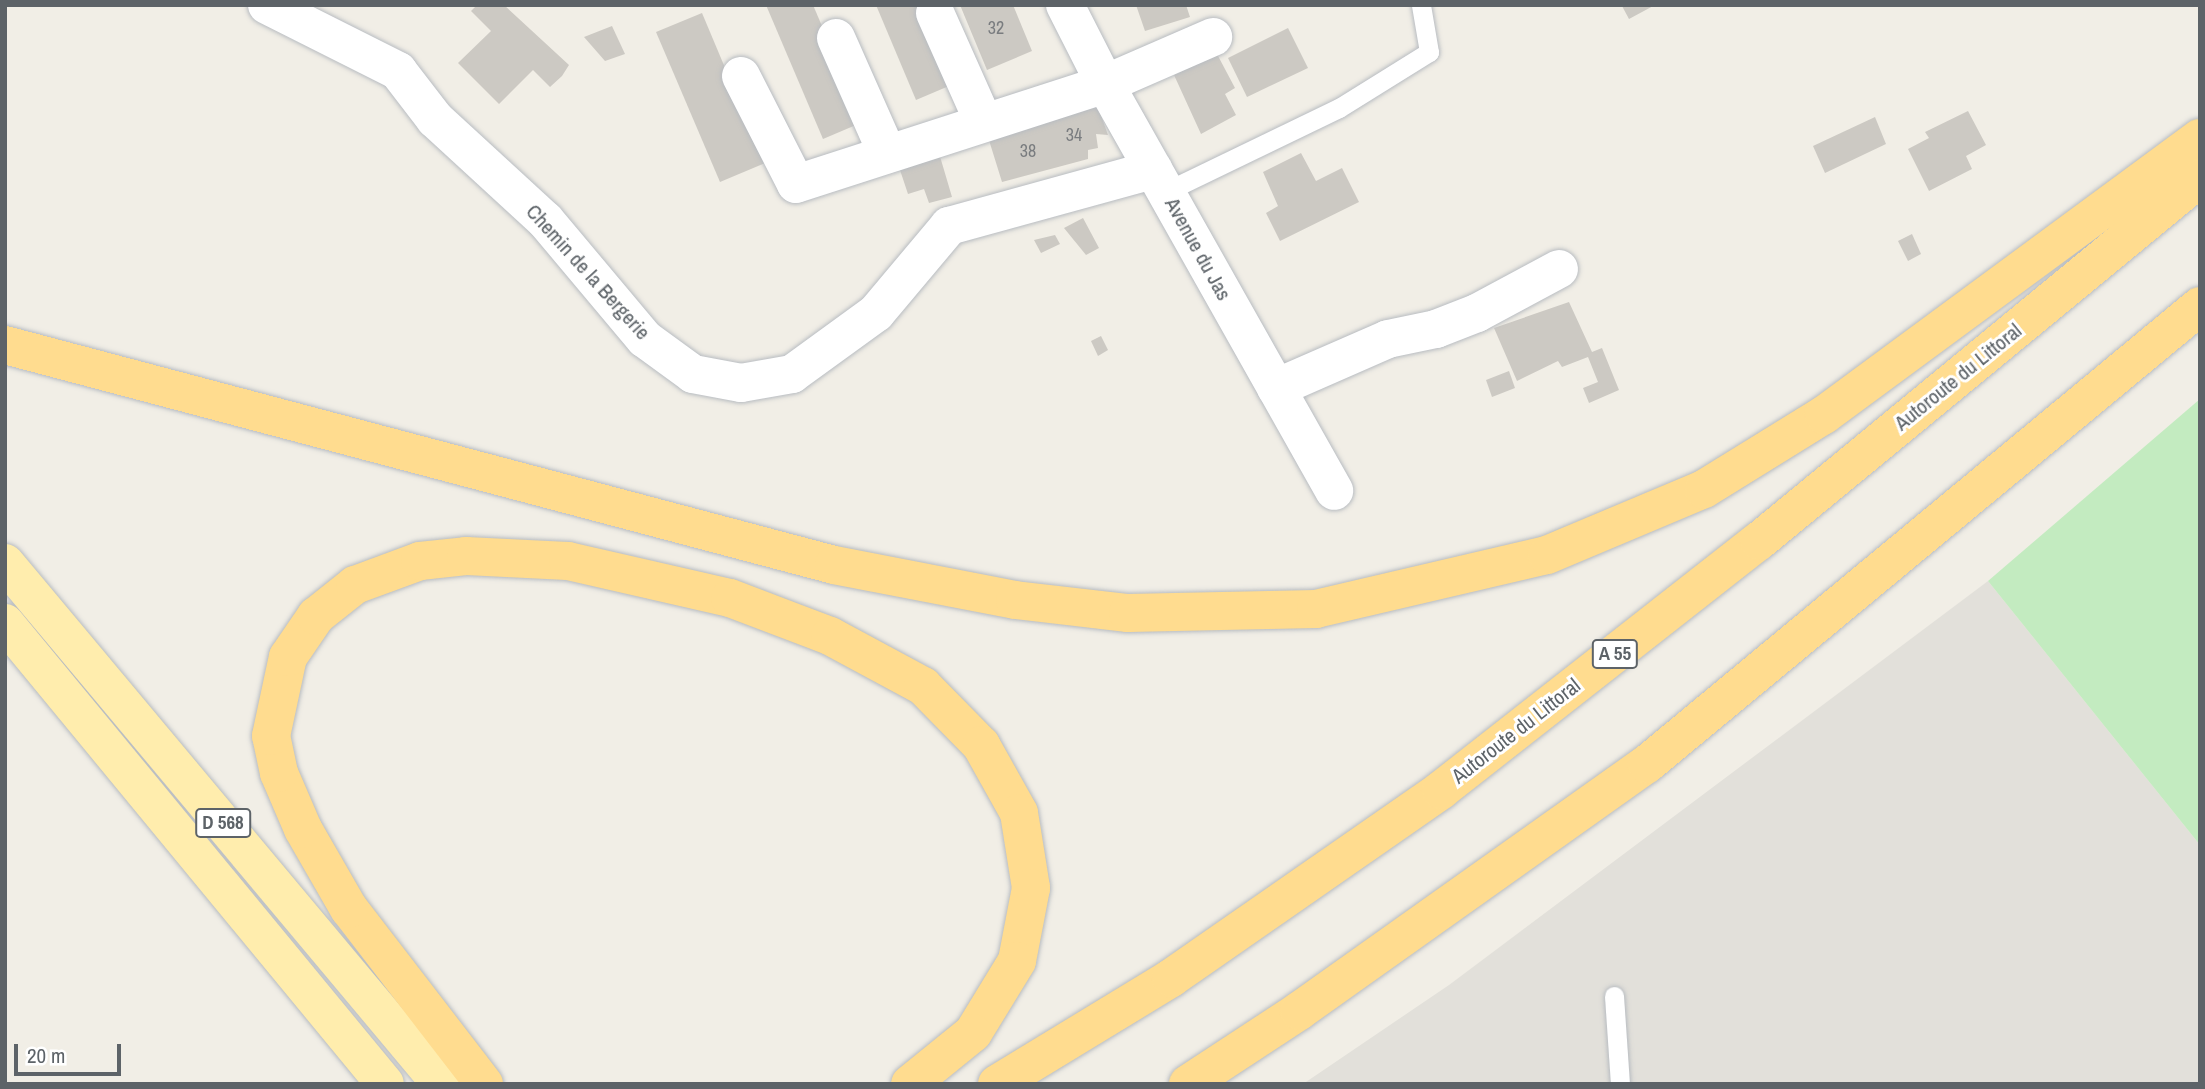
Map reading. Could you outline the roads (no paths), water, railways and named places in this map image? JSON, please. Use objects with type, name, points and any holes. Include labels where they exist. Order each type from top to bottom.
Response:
[{"type":"highway","points":[[5,345],[834,565],[1015,600],[1128,613],[1316,609],[1547,555],[1703,488],[1824,415],[2200,138]]},
{"type":"highway","name":"Autoroute du Littoral","points":[[997,1084],[1171,978],[1441,790],[1759,541],[2200,178]]},
{"type":"highway","points":[[1225,1084],[1372,981],[1647,764],[2200,306]]},
{"type":"highway","points":[[484,1084],[349,909],[303,830],[279,773],[271,736],[288,657],[316,616],[355,584],[419,561],[466,556],[568,561],[730,598],[830,636],[923,687],[981,746],[1019,813],[1031,888],[1017,961],[973,1033],[911,1084]]},
{"type":"highway","points":[[1188,1084],[1299,1011],[1647,764]]},
{"type":"main road","name":"D 568","points":[[5,563],[441,1084]]},
{"type":"main road","name":"D 568","points":[[5,623],[385,1084]]},
{"type":"street","name":"Chemin de la Bergerie","points":[[267,5],[398,71],[435,120],[545,220],[645,339],[693,374],[741,383],[792,374],[876,313],[949,226],[1159,181]]},
{"type":"street","name":"Avenue du Jas","points":[[1065,5],[1105,84],[1334,491]]},
{"type":"street","points":[[935,13],[983,121]]},
{"type":"street","points":[[741,76],[796,184],[983,121],[1105,84],[1213,37]]},
{"type":"street","points":[[836,38],[887,153]]},
{"type":"street","points":[[1276,388],[1388,339],[1436,329],[1477,313],[1559,268]]},
{"type":"lane","points":[[1159,181],[1339,108],[1429,52],[1421,5]]},
{"type":"lane","points":[[1614,996],[1620,1084]]}]
